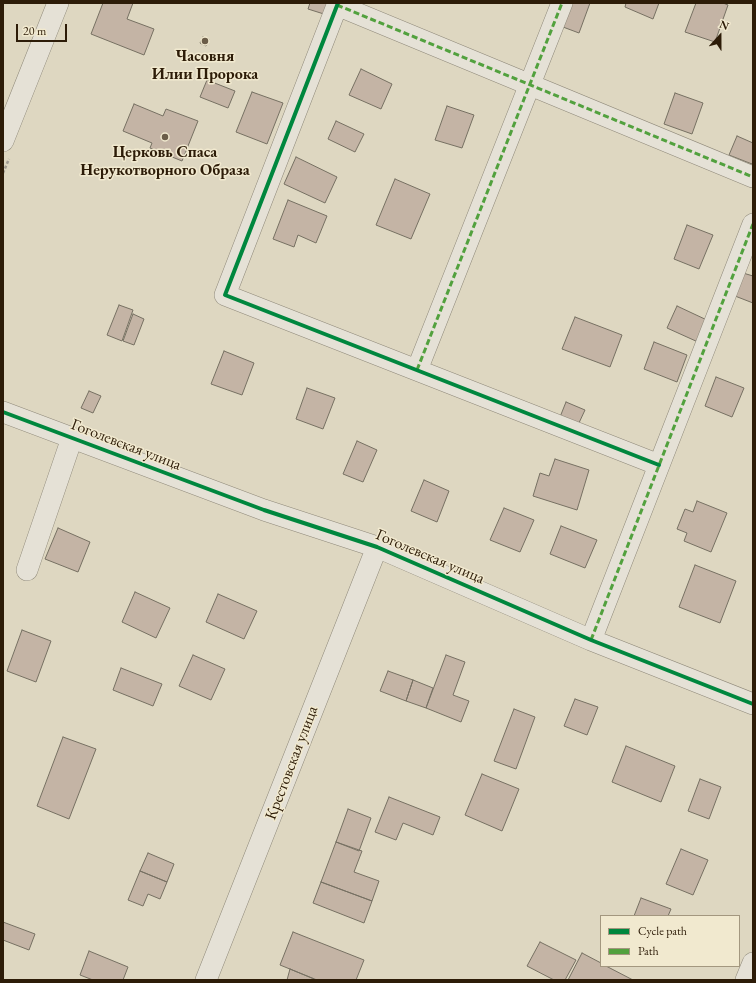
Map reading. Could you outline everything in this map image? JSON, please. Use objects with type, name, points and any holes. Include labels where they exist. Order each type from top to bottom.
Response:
[{"type":"street","points":[[3,139],[58,3]]},
{"type":"street","points":[[417,370],[562,3]]},
{"type":"street","points":[[659,466],[225,295],[337,4],[753,176]]},
{"type":"street","points":[[592,640],[753,224]]},
{"type":"street","name":"Гоголевская улица","points":[[3,412],[264,510],[377,547],[592,640],[753,704]]},
{"type":"street","points":[[27,570],[72,438]]},
{"type":"street","name":"Крестовская улица","points":[[206,980],[377,547]]},
{"type":"street","points":[[746,980],[753,963]]},
{"type":"building","points":[[103,3],[133,3],[127,19],[154,29],[144,55],[91,34]]},
{"type":"building","points":[[310,3],[330,3],[327,15],[308,9]]},
{"type":"building","points":[[572,3],[590,3],[579,33],[563,27]]},
{"type":"building","points":[[626,3],[659,3],[653,19],[625,7]]},
{"type":"building","points":[[696,3],[723,3],[728,5],[715,42],[685,32]]},
{"type":"building","name":"Часовня Илии Пророка","points":[[203,37],[209,39],[206,46],[200,43]]},
{"type":"building","points":[[361,69],[392,84],[381,109],[349,95]]},
{"type":"building","points":[[207,80],[235,91],[228,108],[200,97]]},
{"type":"building","points":[[252,92],[283,103],[267,144],[236,132]]},
{"type":"building","points":[[675,93],[703,103],[692,134],[664,124]]},
{"type":"building","name":"Церковь Спаса Нерукотворного Образа","points":[[134,104],[163,116],[166,109],[198,121],[182,161],[150,148],[152,143],[123,131]]},
{"type":"building","points":[[447,106],[474,115],[462,148],[435,140]]},
{"type":"building","points":[[336,121],[364,134],[355,152],[328,139]]},
{"type":"building","points":[[737,136],[753,143],[752,164],[729,155]]},
{"type":"building","points":[[296,157],[337,177],[325,203],[284,184]]},
{"type":"building","points":[[395,179],[430,194],[411,239],[376,225]]},
{"type":"building","points":[[288,200],[327,216],[316,243],[298,235],[294,247],[273,239]]},
{"type":"building","points":[[687,225],[713,235],[699,269],[674,259]]},
{"type":"building","points":[[743,273],[753,276],[753,303],[735,296]]},
{"type":"building","points":[[119,305],[133,310],[122,341],[107,335]]},
{"type":"building","points":[[677,306],[709,321],[698,342],[667,328]]},
{"type":"building","points":[[133,314],[144,319],[134,345],[123,341]]},
{"type":"building","points":[[575,317],[622,335],[610,367],[562,349]]},
{"type":"building","points":[[654,342],[687,355],[677,382],[644,369]]},
{"type":"building","points":[[224,351],[254,363],[242,395],[211,384]]},
{"type":"building","points":[[716,377],[744,388],[732,417],[705,406]]},
{"type":"building","points":[[307,388],[335,398],[323,429],[296,419]]},
{"type":"building","points":[[89,391],[101,396],[93,413],[81,408]]},
{"type":"building","points":[[566,402],[585,410],[578,425],[560,417]]},
{"type":"building","points":[[357,441],[377,450],[363,482],[343,474]]},
{"type":"building","points":[[555,459],[589,470],[577,510],[533,496],[540,473],[549,476]]},
{"type":"building","points":[[424,480],[449,491],[437,522],[411,511]]},
{"type":"building","points":[[697,501],[727,513],[711,552],[684,541],[687,533],[677,529],[685,509],[693,512]]},
{"type":"building","points":[[504,508],[534,520],[520,552],[490,540]]},
{"type":"building","points":[[561,526],[597,540],[585,568],[550,554]]},
{"type":"building","points":[[58,528],[90,542],[78,572],[45,559]]},
{"type":"building","points":[[695,565],[736,581],[720,623],[679,607]]},
{"type":"building","points":[[135,592],[170,608],[156,638],[122,622]]},
{"type":"building","points":[[218,594],[257,611],[244,639],[206,622]]},
{"type":"building","points":[[22,630],[51,641],[36,682],[7,671]]},
{"type":"building","points":[[193,655],[225,669],[211,700],[179,686]]},
{"type":"building","points":[[446,655],[465,662],[453,695],[469,701],[461,722],[426,708]]},
{"type":"building","points":[[121,668],[162,684],[153,706],[113,690]]},
{"type":"building","points":[[388,671],[413,680],[406,701],[380,691]]},
{"type":"building","points":[[413,680],[433,688],[426,708],[406,701]]},
{"type":"building","points":[[575,699],[598,707],[587,735],[564,726]]},
{"type":"building","points":[[514,709],[535,717],[516,769],[494,761]]},
{"type":"building","points":[[63,737],[96,749],[69,819],[37,806]]},
{"type":"building","points":[[626,746],[675,766],[661,802],[612,782]]},
{"type":"building","points":[[482,774],[519,789],[502,831],[465,815]]},
{"type":"building","points":[[700,779],[721,787],[709,819],[688,811]]},
{"type":"building","points":[[389,797],[440,817],[433,835],[403,823],[396,840],[375,832]]},
{"type":"building","points":[[348,809],[371,818],[359,851],[336,842]]},
{"type":"building","points":[[336,842],[362,851],[354,872],[379,881],[372,901],[321,882]]},
{"type":"building","points":[[681,849],[708,860],[693,895],[666,884]]},
{"type":"building","points":[[148,853],[174,864],[167,882],[140,871]]},
{"type":"building","points":[[140,871],[167,882],[160,899],[148,894],[143,906],[128,900]]},
{"type":"building","points":[[321,882],[372,901],[364,923],[313,903]]},
{"type":"building","points":[[641,898],[671,909],[668,915],[634,915]]},
{"type":"building","points":[[3,922],[35,934],[29,950],[3,940]]},
{"type":"building","points":[[293,932],[364,960],[356,980],[317,980],[280,965]]},
{"type":"building","points":[[540,942],[576,960],[565,980],[554,980],[527,966]]},
{"type":"building","points":[[89,951],[128,967],[123,980],[93,980],[80,975]]},
{"type":"building","points":[[582,953],[600,962],[600,967],[608,967],[633,980],[568,980]]},
{"type":"building","points":[[290,969],[314,979],[287,980]]},
{"type":"marked path","points":[[417,370],[562,3]]},
{"type":"marked path","points":[[337,5],[753,177]]},
{"type":"marked path","points":[[591,640],[753,224]]},
{"type":"cycle path","points":[[338,3],[225,295],[659,465]]},
{"type":"cycle path","points":[[3,412],[264,510],[377,547],[591,640],[753,704]]},
{"type":"place","name":"Часовня Илии Пророка","points":[[205,41]]},
{"type":"place","name":"Церковь Спаса Нерукотворного Образа","points":[[165,137]]}]
